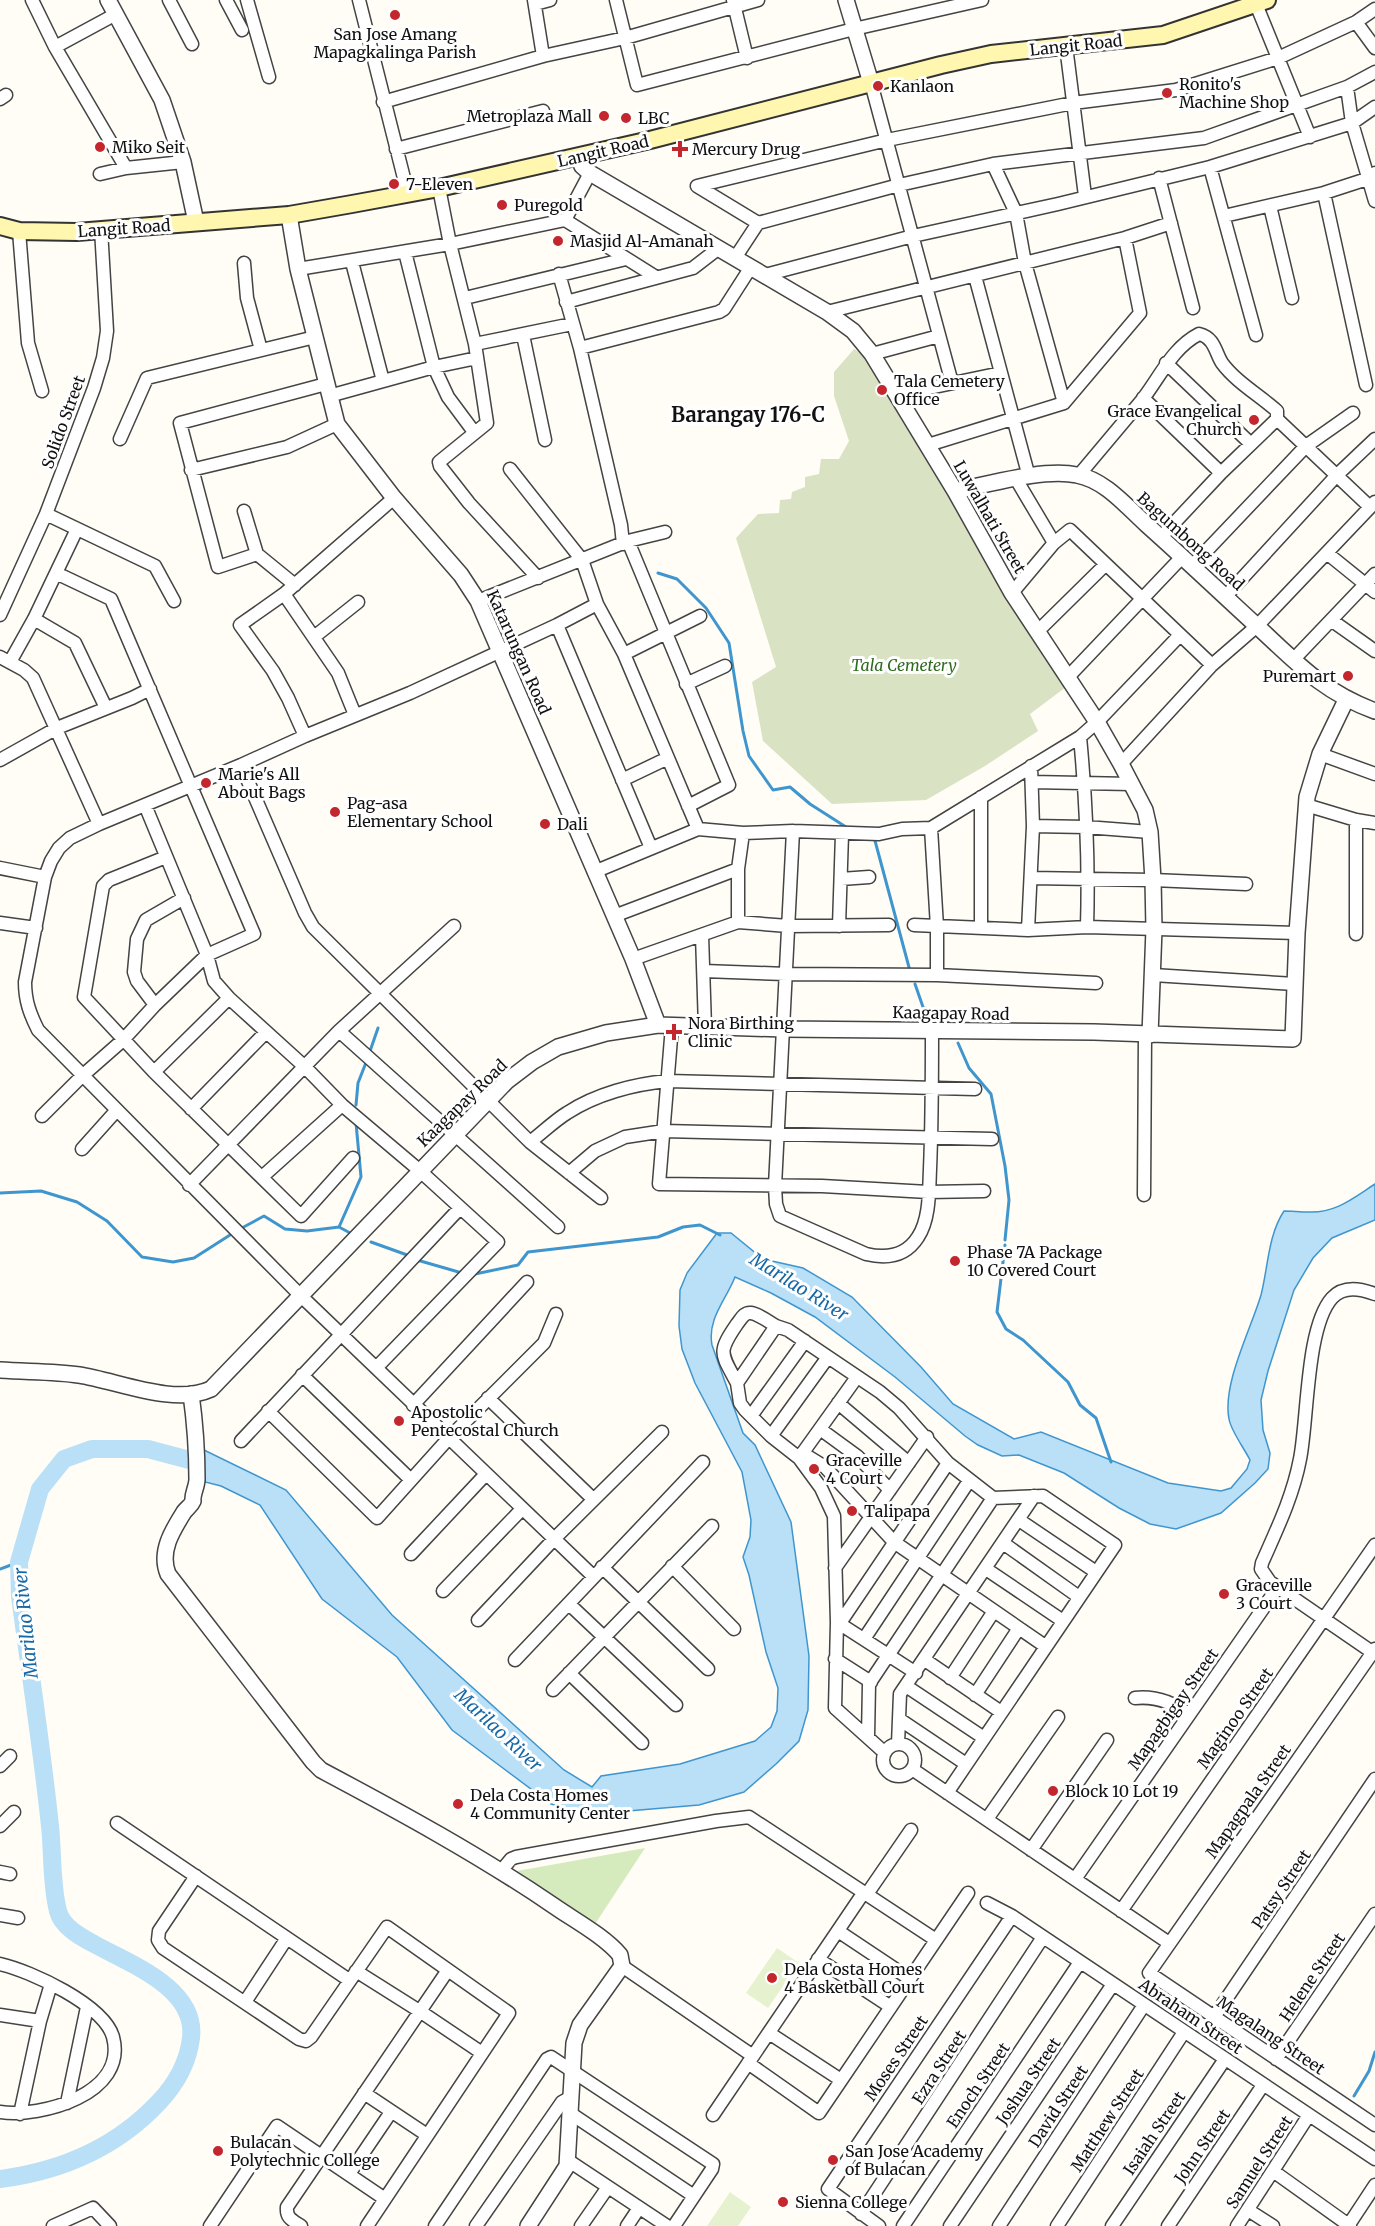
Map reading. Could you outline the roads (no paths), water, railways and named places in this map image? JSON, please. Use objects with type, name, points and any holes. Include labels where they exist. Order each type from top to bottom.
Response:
[{"type":"main road","name":"Langit Road","points":[[0,226],[19,231],[77,232],[289,214],[408,194],[578,157],[991,54],[1163,35],[1253,3]]},
{"type":"street","points":[[32,0],[55,47],[126,168]]},
{"type":"street","points":[[169,0],[192,44]]},
{"type":"street","points":[[226,0],[242,30]]},
{"type":"street","points":[[247,0],[269,77]]},
{"type":"street","points":[[359,0],[408,194]]},
{"type":"street","points":[[543,56],[534,2],[550,0]]},
{"type":"street","points":[[616,0],[637,85],[854,29],[982,0]]},
{"type":"street","points":[[384,102],[543,56],[625,38],[734,3],[758,0]]},
{"type":"street","points":[[846,0],[887,140],[952,383]]},
{"type":"street","points":[[734,3],[747,58]]},
{"type":"street","points":[[1253,3],[1310,136]]},
{"type":"street","points":[[55,47],[112,7],[162,100],[183,162],[196,222]]},
{"type":"street","points":[[758,223],[697,186],[887,140],[1073,103],[1176,90],[1278,58],[1356,22],[1375,9]]},
{"type":"street","points":[[1356,22],[1375,48]]},
{"type":"street","points":[[1066,46],[1085,196]]},
{"type":"street","points":[[735,258],[758,223],[899,185],[993,164],[1204,138],[1347,87],[1375,72]]},
{"type":"street","points":[[1347,87],[1352,123],[1371,176],[1375,201]]},
{"type":"street","points":[[765,275],[913,236],[1210,167],[1352,123],[1375,107]]},
{"type":"street","points":[[396,149],[543,111]]},
{"type":"street","name":"Luwalhati Street","points":[[578,157],[582,166],[590,173],[827,312],[853,332],[872,354],[956,490],[1012,593],[1096,722],[1121,764],[1144,810],[1150,832],[1154,929],[1153,975],[1147,1035]]},
{"type":"street","points":[[100,174],[126,168],[183,162]]},
{"type":"street","points":[[993,164],[1016,213],[1025,263],[1064,403]]},
{"type":"street","points":[[1210,167],[1256,335]]},
{"type":"street","points":[[565,220],[590,173]]},
{"type":"street","points":[[1224,216],[1324,193],[1371,176]]},
{"type":"street","points":[[1160,178],[1193,308]]},
{"type":"street","points":[[439,188],[450,244],[475,344],[487,423],[440,462],[440,466],[469,503],[538,578]]},
{"type":"street","points":[[1324,193],[1366,385]]},
{"type":"street","points":[[1270,206],[1292,298]]},
{"type":"street","name":"Katarungan Road","points":[[289,214],[298,269],[337,424],[394,498],[461,575],[478,602],[501,650],[594,872],[665,1026]]},
{"type":"street","points":[[298,269],[352,262],[565,220],[656,277]]},
{"type":"street","points":[[827,312],[926,289],[1171,224]]},
{"type":"street","name":"Solido Street","points":[[0,615],[46,514],[94,388],[103,358],[107,332],[101,229]]},
{"type":"street","points":[[19,231],[28,343],[42,391]]},
{"type":"street","points":[[928,445],[1064,403],[1140,313],[1125,238]]},
{"type":"street","points":[[566,302],[693,268],[719,248]]},
{"type":"street","points":[[405,252],[434,367],[448,398],[474,432]]},
{"type":"street","points":[[465,298],[626,259]]},
{"type":"street","points":[[352,262],[383,381]]},
{"type":"street","points":[[244,263],[247,298],[261,350]]},
{"type":"street","points":[[580,348],[719,312],[724,309],[751,267]]},
{"type":"street","points":[[559,274],[580,348],[625,542],[729,785],[688,806]]},
{"type":"street","points":[[975,276],[1013,419],[1023,478],[1054,543]]},
{"type":"street","points":[[475,344],[572,324]]},
{"type":"street","points":[[1079,475],[1143,398],[1166,363],[1187,342],[1200,334],[1205,335],[1216,347],[1221,361],[1228,370],[1277,411],[1277,419],[1221,473],[1161,537]]},
{"type":"street","points":[[523,335],[545,440]]},
{"type":"street","points":[[872,354],[939,336]]},
{"type":"street","points":[[120,439],[147,378],[315,337]]},
{"type":"street","points":[[257,555],[217,566],[191,470],[181,422],[328,390],[383,381],[477,358]]},
{"type":"street","points":[[1166,363],[1251,444]]},
{"type":"street","points":[[897,394],[1001,373]]},
{"type":"street","points":[[1143,398],[1221,473]]},
{"type":"street","points":[[1067,678],[1141,598],[1187,561],[1306,446],[1353,413]]},
{"type":"street","points":[[1121,764],[1212,665],[1257,626],[1328,554],[1373,504],[1337,475],[1277,419]]},
{"type":"street","points":[[191,470],[287,447],[337,424]]},
{"type":"street","points":[[1225,597],[1337,475],[1375,439]]},
{"type":"street","points":[[510,469],[582,560],[597,604],[624,654],[698,829]]},
{"type":"street","name":"Bagumbong Road","points":[[956,490],[1051,473],[1079,475],[1101,485],[1320,683],[1346,700],[1375,711]]},
{"type":"street","points":[[305,736],[278,680],[240,626],[295,585],[394,498]]},
{"type":"street","points":[[244,511],[257,555],[295,585]]},
{"type":"street","points":[[46,514],[155,566],[174,601]]},
{"type":"street","points":[[77,529],[34,619],[5,659],[33,678],[99,824]]},
{"type":"street","points":[[1012,593],[1054,543],[1070,530],[1212,665]]},
{"type":"street","points":[[478,602],[625,542],[664,532]]},
{"type":"street","points":[[1328,554],[1370,589]]},
{"type":"street","points":[[1037,632],[1105,565]]},
{"type":"street","points":[[42,1116],[82,1076],[123,1040],[155,1005],[207,955],[254,934],[111,599],[56,573]]},
{"type":"street","points":[[1293,660],[1331,620],[1370,589],[1375,574]]},
{"type":"street","points":[[284,594],[338,673],[355,715]]},
{"type":"street","points":[[314,637],[358,602]]},
{"type":"street","points":[[597,604],[410,693],[70,838],[59,848],[45,877],[25,982],[25,997],[29,1013],[39,1030],[116,1111],[300,1295],[554,1539],[639,1601],[708,1669]]},
{"type":"street","points":[[624,654],[700,616]]},
{"type":"street","points":[[34,619],[75,643],[106,708]]},
{"type":"street","points":[[1331,620],[1375,651]]},
{"type":"street","points":[[557,625],[651,849]]},
{"type":"street","points":[[594,872],[698,829],[742,833],[793,831],[879,834],[902,829],[931,828],[1080,737],[1180,635]]},
{"type":"street","points":[[686,684],[725,666]]},
{"type":"street","points":[[0,760],[57,728],[150,689]]},
{"type":"street","points":[[1153,975],[1295,984],[1306,805],[1320,754],[1346,700]]},
{"type":"street","points":[[1080,737],[1089,879],[1087,927]]},
{"type":"street","points":[[1320,754],[1375,774]]},
{"type":"street","points":[[622,780],[668,758]]},
{"type":"street","points":[[241,765],[305,914],[319,932],[530,1142],[601,1198]]},
{"type":"street","points":[[1028,930],[1034,826],[1031,766]]},
{"type":"street","points":[[1032,782],[1131,784]]},
{"type":"street","points":[[981,797],[981,928]]},
{"type":"street","points":[[145,805],[207,955],[214,981],[342,1105],[419,1170],[498,1242],[376,1368]]},
{"type":"street","points":[[1306,805],[1356,820],[1375,823]]},
{"type":"street","points":[[1356,820],[1356,933]]},
{"type":"street","points":[[1034,826],[1150,832]]},
{"type":"street","points":[[931,828],[937,927],[936,975]]},
{"type":"street","points":[[793,831],[775,1186],[777,1212],[784,1219],[866,1254],[889,1257],[904,1252],[918,1238],[923,1227],[928,1192],[932,1031]]},
{"type":"street","points":[[738,922],[738,869],[742,833]]},
{"type":"street","points":[[839,926],[842,834]]},
{"type":"street","points":[[166,857],[109,880],[102,891],[83,995],[191,1110],[301,1216],[353,1158]]},
{"type":"street","points":[[0,868],[45,877]]},
{"type":"street","points":[[614,916],[738,869]]},
{"type":"street","points":[[841,879],[869,877]]},
{"type":"street","points":[[1031,878],[1246,884]]},
{"type":"street","points":[[155,1005],[134,972],[137,939],[146,920],[184,898]]},
{"type":"street","points":[[633,959],[738,922],[788,926],[889,924]]},
{"type":"street","points":[[0,923],[36,928]]},
{"type":"street","points":[[914,925],[1028,930],[1087,927],[1297,933]]},
{"type":"street","points":[[189,1185],[339,1031],[454,926]]},
{"type":"street","points":[[702,935],[705,1027]]},
{"type":"street","points":[[704,970],[786,974],[936,975],[1096,983]]},
{"type":"street","name":"Kaagapay Road","points":[[0,1370],[77,1374],[162,1393],[205,1392],[217,1385],[419,1170],[507,1081],[532,1062],[558,1047],[606,1033],[665,1026],[1293,1039],[1295,984]]},
{"type":"street","points":[[154,1072],[229,998]]},
{"type":"street","points":[[665,1026],[668,1081],[659,1184],[928,1192],[984,1191]]},
{"type":"street","points":[[339,1031],[558,1227]]},
{"type":"street","points":[[191,1110],[266,1032]]},
{"type":"street","points":[[1144,1195],[1147,1035]]},
{"type":"street","points":[[530,1142],[567,1112],[610,1092],[649,1083],[668,1081],[975,1089]]},
{"type":"street","points":[[262,1177],[342,1105]]},
{"type":"street","points":[[82,1149],[116,1111]]},
{"type":"street","points":[[569,1173],[595,1151],[625,1137],[664,1131],[992,1139]]},
{"type":"street","points":[[241,1440],[460,1208]]},
{"type":"street","points":[[413,1405],[527,1282]]},
{"type":"street","points":[[1374,1652],[1278,1587],[1265,1576],[1262,1563],[1289,1500],[1300,1460],[1308,1384],[1323,1312],[1333,1297],[1344,1290],[1352,1289],[1375,1294]]},
{"type":"street","points":[[947,1793],[1115,1545],[1043,1496],[993,1498],[948,1463],[899,1408],[857,1377],[805,1341],[753,1313],[744,1315],[723,1344],[724,1359],[737,1383],[740,1403],[751,1416],[771,1436],[825,1467],[894,1542],[1046,1646]]},
{"type":"street","points":[[267,1411],[376,1518],[448,1439],[544,1343],[556,1314]]},
{"type":"street","points":[[737,1383],[776,1326]]},
{"type":"street","points":[[751,1416],[805,1341]]},
{"type":"street","points":[[771,1436],[828,1357]]},
{"type":"street","points":[[302,1375],[411,1480]]},
{"type":"street","points":[[801,1455],[857,1377]]},
{"type":"street","points":[[191,1394],[197,1440],[192,1496],[164,1552],[164,1564],[168,1574],[321,1770],[501,1871],[616,1950],[622,1960],[622,1966],[580,2025],[574,2043],[571,2069],[569,2161],[566,2171],[528,2226]]},
{"type":"street","points":[[488,1398],[593,1499]]},
{"type":"street","points":[[838,1403],[909,1462]]},
{"type":"street","points":[[820,1429],[857,1456],[890,1490]]},
{"type":"street","points":[[478,1620],[593,1499],[662,1432]]},
{"type":"street","points":[[835,1568],[927,1437]]},
{"type":"street","points":[[801,1455],[821,1488],[834,1516],[838,1622],[835,1708],[885,1753]]},
{"type":"street","points":[[515,1660],[703,1462]]},
{"type":"street","points":[[838,1622],[948,1463]]},
{"type":"street","points":[[411,1554],[486,1473]]},
{"type":"street","points":[[864,1639],[969,1481]]},
{"type":"street","points":[[898,1744],[900,1694],[1034,1496]]},
{"type":"street","points":[[868,1737],[871,1682],[993,1498]]},
{"type":"street","points":[[443,1591],[522,1509]]},
{"type":"street","points":[[1019,1520],[1096,1572]]},
{"type":"street","points":[[553,1690],[712,1526]]},
{"type":"street","points":[[1003,1543],[1079,1597]]},
{"type":"street","name":"Maginoo Street","points":[[1121,1911],[1375,1545]]},
{"type":"street","points":[[672,1566],[735,1629]]},
{"type":"street","points":[[986,1569],[1063,1621]]},
{"type":"street","name":"Mapagbigay Street","points":[[1075,1880],[1278,1587]]},
{"type":"street","points":[[569,1604],[676,1705]]},
{"type":"street","points":[[950,1678],[994,1611]]},
{"type":"street","points":[[838,1622],[916,1673]]},
{"type":"street","points":[[975,1695],[1019,1628]]},
{"type":"street","name":"Mapagpala Street","points":[[1149,1973],[1374,1652]]},
{"type":"street","points":[[836,1659],[871,1682]]},
{"type":"street","points":[[925,1660],[1001,1712]]},
{"type":"street","points":[[569,1672],[642,1743]]},
{"type":"street","points":[[906,1686],[984,1738]]},
{"type":"street","points":[[1135,1698],[1150,1696],[1169,1702],[1189,1714]]},
{"type":"street","points":[[987,1820],[1058,1717]]},
{"type":"street","points":[[899,1719],[966,1764]]},
{"type":"street","points":[[1031,1850],[1107,1740]]},
{"type":"street","points":[[898,1744],[906,1746],[913,1752],[915,1761],[912,1769],[905,1775],[891,1774],[883,1762],[885,1753],[892,1745],[898,1744]]},
{"type":"street","points":[[0,1766],[10,1756]]},
{"type":"street","points":[[912,1769],[1169,1943]]},
{"type":"street","name":"Patsy Street","points":[[1214,2017],[1375,1779]]},
{"type":"street","points":[[0,1826],[14,1812]]},
{"type":"street","points":[[501,1871],[511,1859],[516,1857],[744,1817],[759,1823],[936,1940]]},
{"type":"street","points":[[117,1823],[288,1938],[421,2012],[482,2053]]},
{"type":"street","points":[[713,2115],[838,1930],[911,1830]]},
{"type":"street","points":[[196,1876],[159,1931],[158,1940],[163,1948],[299,2039],[306,2041],[311,2037],[387,1927],[509,2013],[367,2226]]},
{"type":"street","points":[[622,1966],[751,2060],[819,2113],[968,1893]]},
{"type":"street","name":"Abraham Street","points":[[987,1903],[1012,1916],[1375,2159]]},
{"type":"street","points":[[0,1914],[18,1918]]},
{"type":"street","name":"Helene Street","points":[[1276,2059],[1375,1914]]},
{"type":"street","name":"Moses Street","points":[[861,2214],[828,2189],[1012,1916]]},
{"type":"street","points":[[838,1930],[910,1979]]},
{"type":"street","name":"Ezra Street","points":[[861,2214],[1043,1937]]},
{"type":"street","points":[[244,2002],[288,1938]]},
{"type":"street","points":[[819,1959],[891,2007]]},
{"type":"street","name":"Enoch Street","points":[[903,2226],[1080,1962]]},
{"type":"street","points":[[0,1964],[51,1983],[87,2007],[107,2025],[114,2051],[105,2076],[95,2086],[67,2103],[45,2110],[20,2114],[0,2112]]},
{"type":"street","points":[[300,2226],[288,2218],[287,2206],[448,1970]]},
{"type":"street","name":"Magalang Street","points":[[1149,1973],[1375,2125]]},
{"type":"street","points":[[20,2114],[40,2021],[51,1983]]},
{"type":"street","name":"Joshua Street","points":[[950,2226],[1113,1984]]},
{"type":"street","name":"David Street","points":[[999,2226],[1144,2005]]},
{"type":"street","points":[[67,2103],[87,2007]]},
{"type":"street","points":[[0,2015],[40,2021]]},
{"type":"street","name":"Matthew Street","points":[[1058,2226],[1184,2032]]},
{"type":"street","points":[[769,2033],[841,2080]]},
{"type":"street","points":[[435,2226],[547,2059],[554,2058],[710,2160],[712,2169],[674,2226]]},
{"type":"street","name":"Isaiah Street","points":[[1112,2226],[1225,2059]]},
{"type":"street","name":"John Street","points":[[1168,2226],[1263,2085]]},
{"type":"street","points":[[364,2093],[427,2135]]},
{"type":"street","points":[[476,2226],[562,2102],[571,2097]]},
{"type":"street","points":[[349,2174],[392,2112]]},
{"type":"street","points":[[570,2114],[694,2196]]},
{"type":"street","name":"Samuel Street","points":[[1237,2226],[1309,2115]]},
{"type":"street","points":[[210,2226],[277,2126],[385,2199]]},
{"type":"street","points":[[569,2161],[667,2226]]},
{"type":"street","points":[[1273,2170],[1349,2226],[1375,2185]]},
{"type":"street","points":[[581,2226],[608,2187]]},
{"type":"street","points":[[53,2226],[93,2208],[110,2226]]},
{"type":"street","points":[[627,2226],[639,2208]]},
{"type":"street","points":[[1248,2210],[1273,2226]]},
{"type":"street","points":[[861,2214],[879,2226]]},
{"type":"water","points":[[1375,1184],[1375,1220],[1332,1238],[1313,1258],[1294,1290],[1261,1400],[1263,1430],[1270,1453],[1268,1469],[1221,1513],[1176,1529],[1150,1524],[1119,1508],[1064,1473],[1019,1455],[1002,1456],[978,1445],[895,1377],[815,1317],[735,1277],[715,1318],[711,1336],[712,1345],[743,1433],[755,1445],[791,1522],[809,1656],[808,1710],[799,1741],[744,1792],[699,1805],[616,1812],[606,1817],[551,1804],[452,1730],[397,1657],[322,1599],[260,1505],[221,1486],[205,1482],[204,1450],[286,1490],[392,1615],[564,1770],[592,1787],[601,1776],[680,1764],[755,1741],[771,1727],[777,1711],[778,1688],[766,1652],[743,1557],[750,1537],[751,1520],[742,1472],[695,1383],[682,1349],[679,1326],[680,1290],[687,1273],[717,1233],[731,1233],[763,1259],[803,1268],[852,1297],[921,1367],[953,1404],[1014,1439],[1041,1432],[1168,1483],[1221,1491],[1231,1488],[1247,1469],[1250,1460],[1230,1424],[1228,1405],[1233,1373],[1261,1295],[1272,1241],[1279,1220],[1284,1211],[1319,1212],[1336,1207]]},
{"type":"waterway","points":[[658,573],[677,579],[706,608],[729,643],[749,756],[773,790],[790,787],[810,804],[846,827]]},
{"type":"waterway","points":[[874,837],[910,971]]},
{"type":"waterway","points":[[915,984],[923,1007],[951,1023]]},
{"type":"waterway","points":[[369,1054],[378,1028]]},
{"type":"waterway","points":[[958,1043],[969,1068],[991,1094],[1009,1200],[1005,1240]]},
{"type":"waterway","points":[[356,1105],[358,1083],[367,1060]]},
{"type":"waterway","points":[[339,1227],[361,1177],[356,1123]]},
{"type":"waterway","points":[[0,1193],[41,1191],[77,1202],[107,1221],[142,1257],[173,1262],[194,1258],[230,1235]]},
{"type":"waterway","points":[[240,1229],[264,1216],[285,1229],[307,1231],[339,1227],[352,1234]]},
{"type":"waterway","points":[[475,1274],[518,1265],[528,1252],[658,1237],[683,1227],[700,1225],[720,1235]]},
{"type":"waterway","points":[[371,1242],[410,1256]]},
{"type":"waterway","points":[[1005,1245],[997,1312],[1006,1329],[1023,1340],[1068,1382],[1080,1405],[1096,1418],[1111,1462]]},
{"type":"waterway","points":[[417,1260],[462,1273]]},
{"type":"waterway","name":"Marilao River","points":[[0,2179],[45,2170],[66,2163],[87,2155],[125,2132],[159,2102],[171,2088],[184,2064],[191,2038],[190,2020],[183,2005],[172,1992],[142,1969],[78,1935],[63,1922],[58,1911],[54,1890],[50,1826],[20,1596],[19,1562],[40,1489],[64,1459],[92,1449],[148,1449],[212,1466]]},
{"type":"waterway","points":[[0,1569],[19,1562]]},
{"type":"waterway","points":[[1354,2096],[1369,2071],[1375,2052]]},
{"type":"place","name":"San Jose Amang Mapagkalinga Parish","points":[[395,15]]},
{"type":"place","name":"Kanlaon","points":[[878,86]]},
{"type":"place","name":"Ronito's Machine Shop","points":[[1167,93]]},
{"type":"place","name":"Metroplaza Mall","points":[[604,116]]},
{"type":"place","name":"LBC","points":[[626,118]]},
{"type":"place","name":"Miko Seit","points":[[100,147]]},
{"type":"place","name":"Mercury Drug","points":[[680,149]]},
{"type":"place","name":"7-Eleven","points":[[394,184]]},
{"type":"place","name":"Puregold","points":[[502,205]]},
{"type":"place","name":"Masjid Al-Amanah","points":[[558,241]]},
{"type":"place","name":"Tala Cemetery Office","points":[[882,390]]},
{"type":"place","name":"Grace Evangelical Church","points":[[1254,420]]},
{"type":"place","name":"Puremart","points":[[1348,676]]},
{"type":"place","name":"Marie's All About Bags","points":[[206,783]]},
{"type":"place","name":"Pag-asa Elementary School","points":[[335,812]]},
{"type":"place","name":"Dali","points":[[545,824]]},
{"type":"place","name":"Nora Birthing Clinic","points":[[674,1032]]},
{"type":"place","name":"Phase 7A Package 10 Covered Court","points":[[955,1261]]},
{"type":"place","name":"Apostolic Pentecostal Church","points":[[399,1421]]},
{"type":"place","name":"Graceville 4 Court","points":[[814,1469]]},
{"type":"place","name":"Talipapa","points":[[852,1511]]},
{"type":"place","name":"Graceville 3 Court","points":[[1224,1594]]},
{"type":"place","name":"Block 10 Lot 19","points":[[1053,1791]]},
{"type":"place","name":"Dela Costa Homes 4 Community Center","points":[[458,1804]]},
{"type":"place","name":"Dela Costa Homes 4 Basketball Court","points":[[772,1978]]},
{"type":"place","name":"Bulacan Polytechnic College","points":[[218,2151]]},
{"type":"place","name":"San Jose Academy of Bulacan","points":[[833,2160]]},
{"type":"place","name":"Sienna College","points":[[783,2202]]},
{"type":"district","name":"Barangay 176-C","points":[[748,415]]},
{"type":"park label","name":"Tala Cemetery","points":[[904,665]]}]
